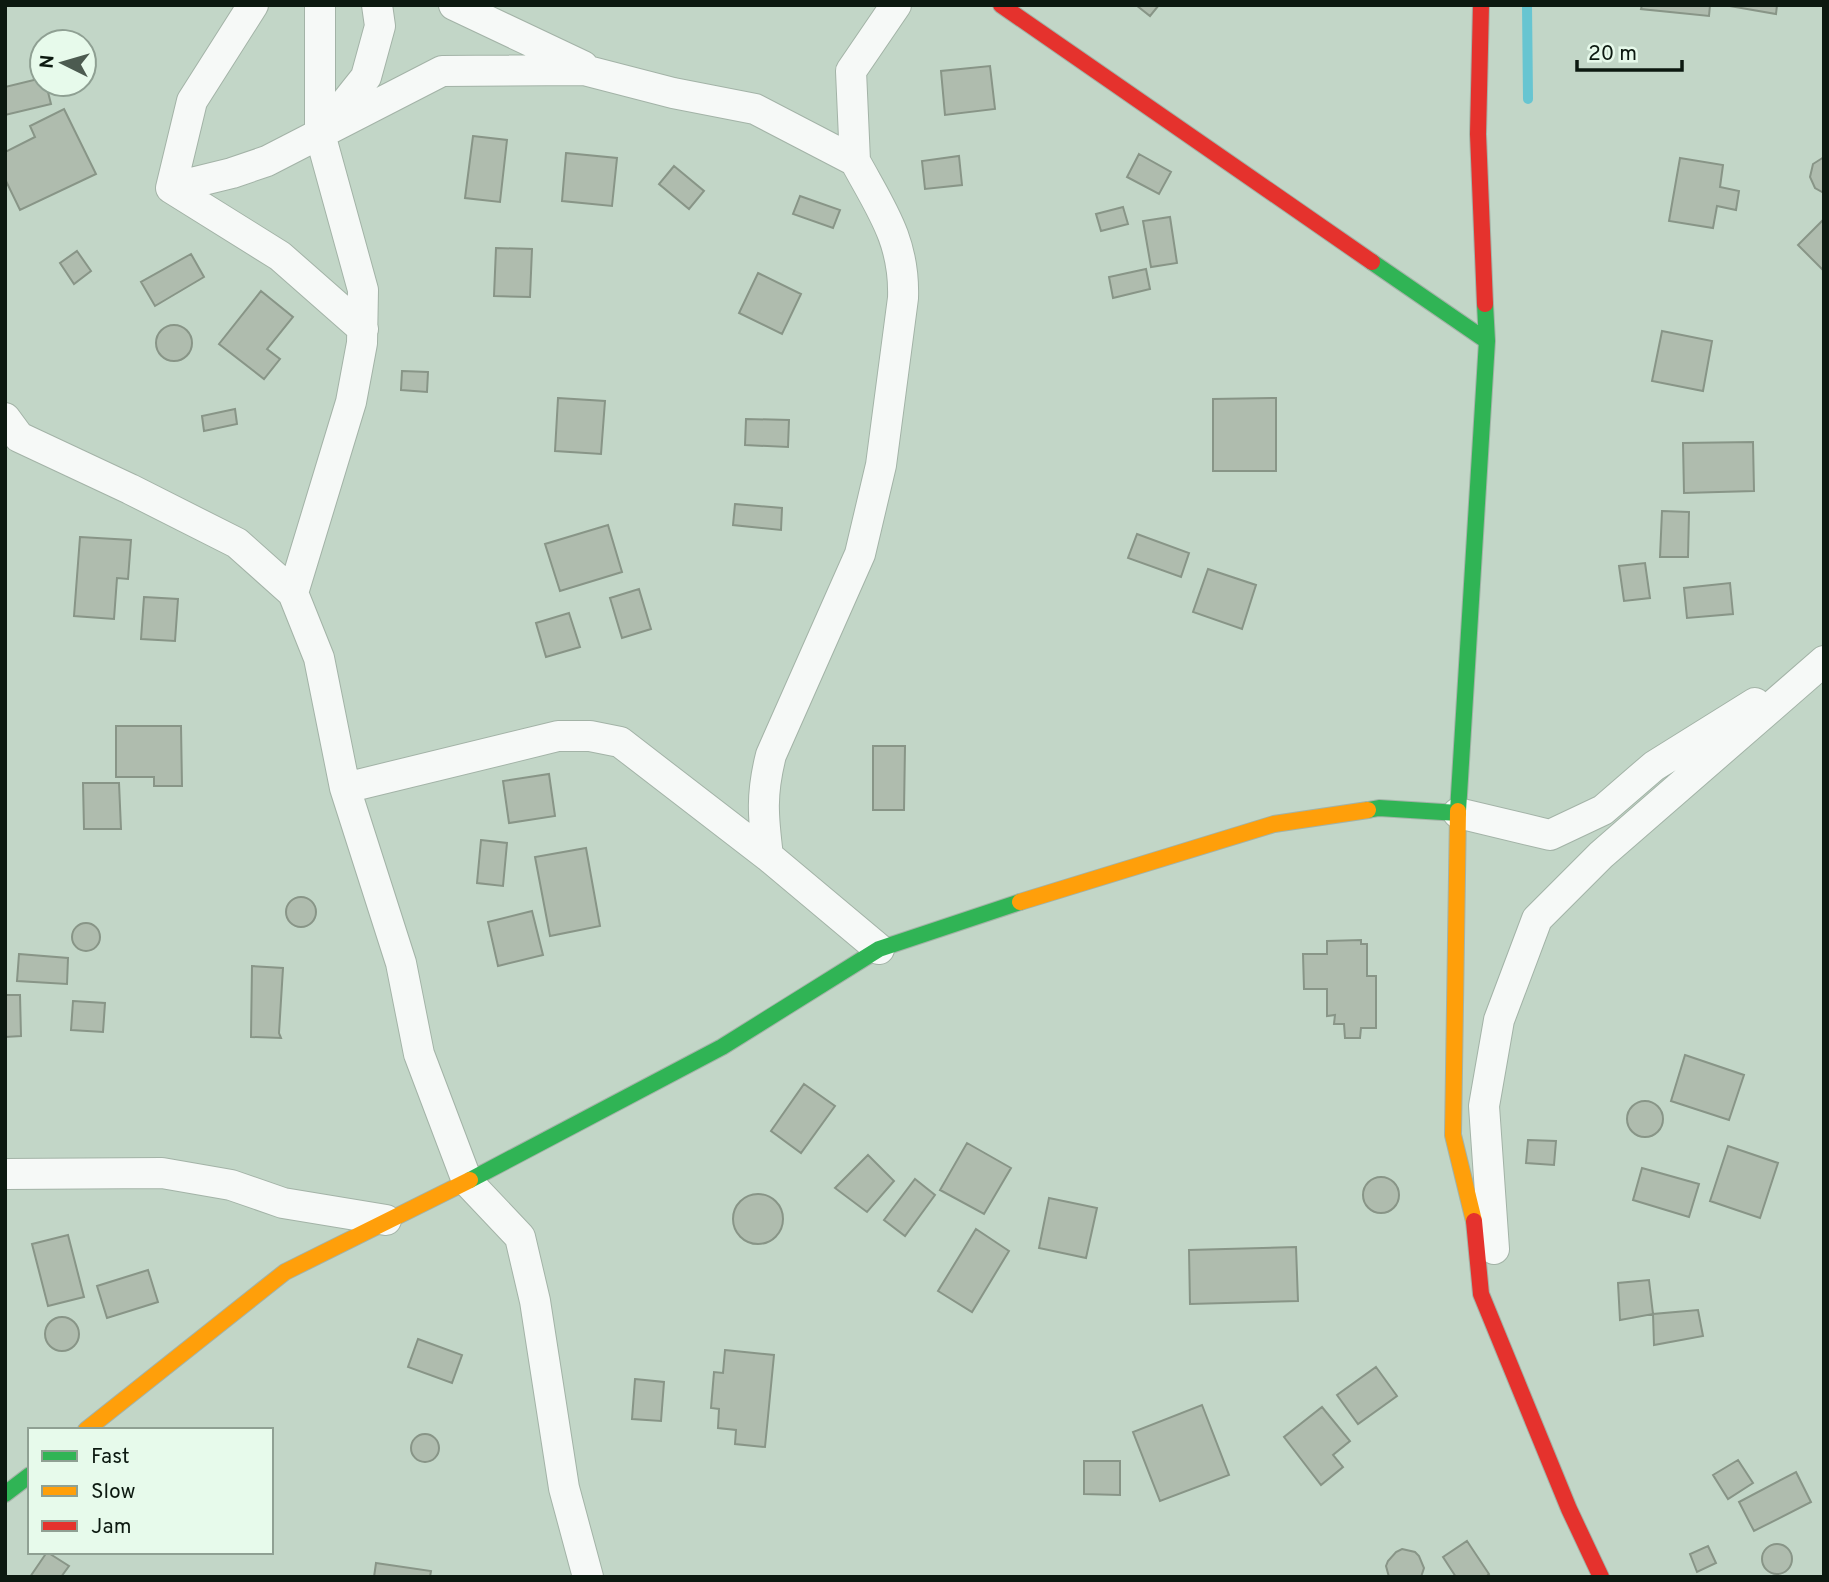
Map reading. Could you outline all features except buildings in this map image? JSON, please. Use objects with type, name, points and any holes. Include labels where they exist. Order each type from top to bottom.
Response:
[{"type":"street","points":[[171,188],[192,100],[253,5]]},
{"type":"street","points":[[293,593],[351,402],[363,329],[363,290],[320,134],[320,5]]},
{"type":"street","points":[[320,134],[366,78],[380,26],[377,5]]},
{"type":"street","points":[[454,5],[602,75]]},
{"type":"street","points":[[768,856],[763,812],[764,783],[771,755],[860,554],[881,465],[904,273],[897,241],[855,161],[851,71],[896,5]]},
{"type":"street","points":[[1001,5],[1486,341]]},
{"type":"street","points":[[1481,5],[1478,134],[1486,341],[1458,813],[1454,1135],[1475,1226],[1481,1294],[1569,1508],[1601,1577]]},
{"type":"street","points":[[171,188],[267,162],[442,71],[584,70],[673,93],[755,109],[855,161]]},
{"type":"street","points":[[171,188],[280,256],[363,329]]},
{"type":"street","points":[[10,432],[237,543],[293,593],[319,659],[345,788],[401,963],[419,1054],[467,1181],[520,1237],[535,1301],[564,1488],[588,1577]]},
{"type":"street","points":[[89,1428],[285,1272],[467,1181],[722,1046],[879,949],[1274,824],[1378,808],[1458,813],[1550,835],[1603,810],[1654,766],[1824,661]]},
{"type":"street","points":[[1493,1324],[1494,1255],[1484,1106],[1499,1020],[1536,919],[1601,855],[1824,661]]},
{"type":"street","points":[[345,788],[558,736],[590,736],[620,743],[768,856],[879,949]]},
{"type":"street","points":[[5,1174],[162,1173],[231,1185],[283,1203],[386,1220]]},
{"type":"street","points":[[5,1494],[28,1477]]},
{"type":"waterway","points":[[1527,5],[1528,99]]},
{"type":"traffic: fast","points":[[1372,262],[1487,341]]},
{"type":"traffic: fast","points":[[1458,811],[1487,341],[1485,304]]},
{"type":"traffic: fast","points":[[1368,810],[1379,808],[1458,813]]},
{"type":"traffic: fast","points":[[470,1180],[722,1047],[879,949],[1020,902]]},
{"type":"traffic: fast","points":[[5,1494],[28,1477]]},
{"type":"traffic: slow","points":[[1020,902],[1274,824],[1368,810]]},
{"type":"traffic: slow","points":[[1458,811],[1453,1135],[1474,1221]]},
{"type":"traffic: slow","points":[[89,1428],[285,1272],[470,1180]]},
{"type":"traffic: jam","points":[[1001,5],[1372,262]]},
{"type":"traffic: jam","points":[[1481,5],[1478,134],[1485,304]]},
{"type":"traffic: jam","points":[[1474,1221],[1481,1294],[1569,1509],[1601,1577]]}]
